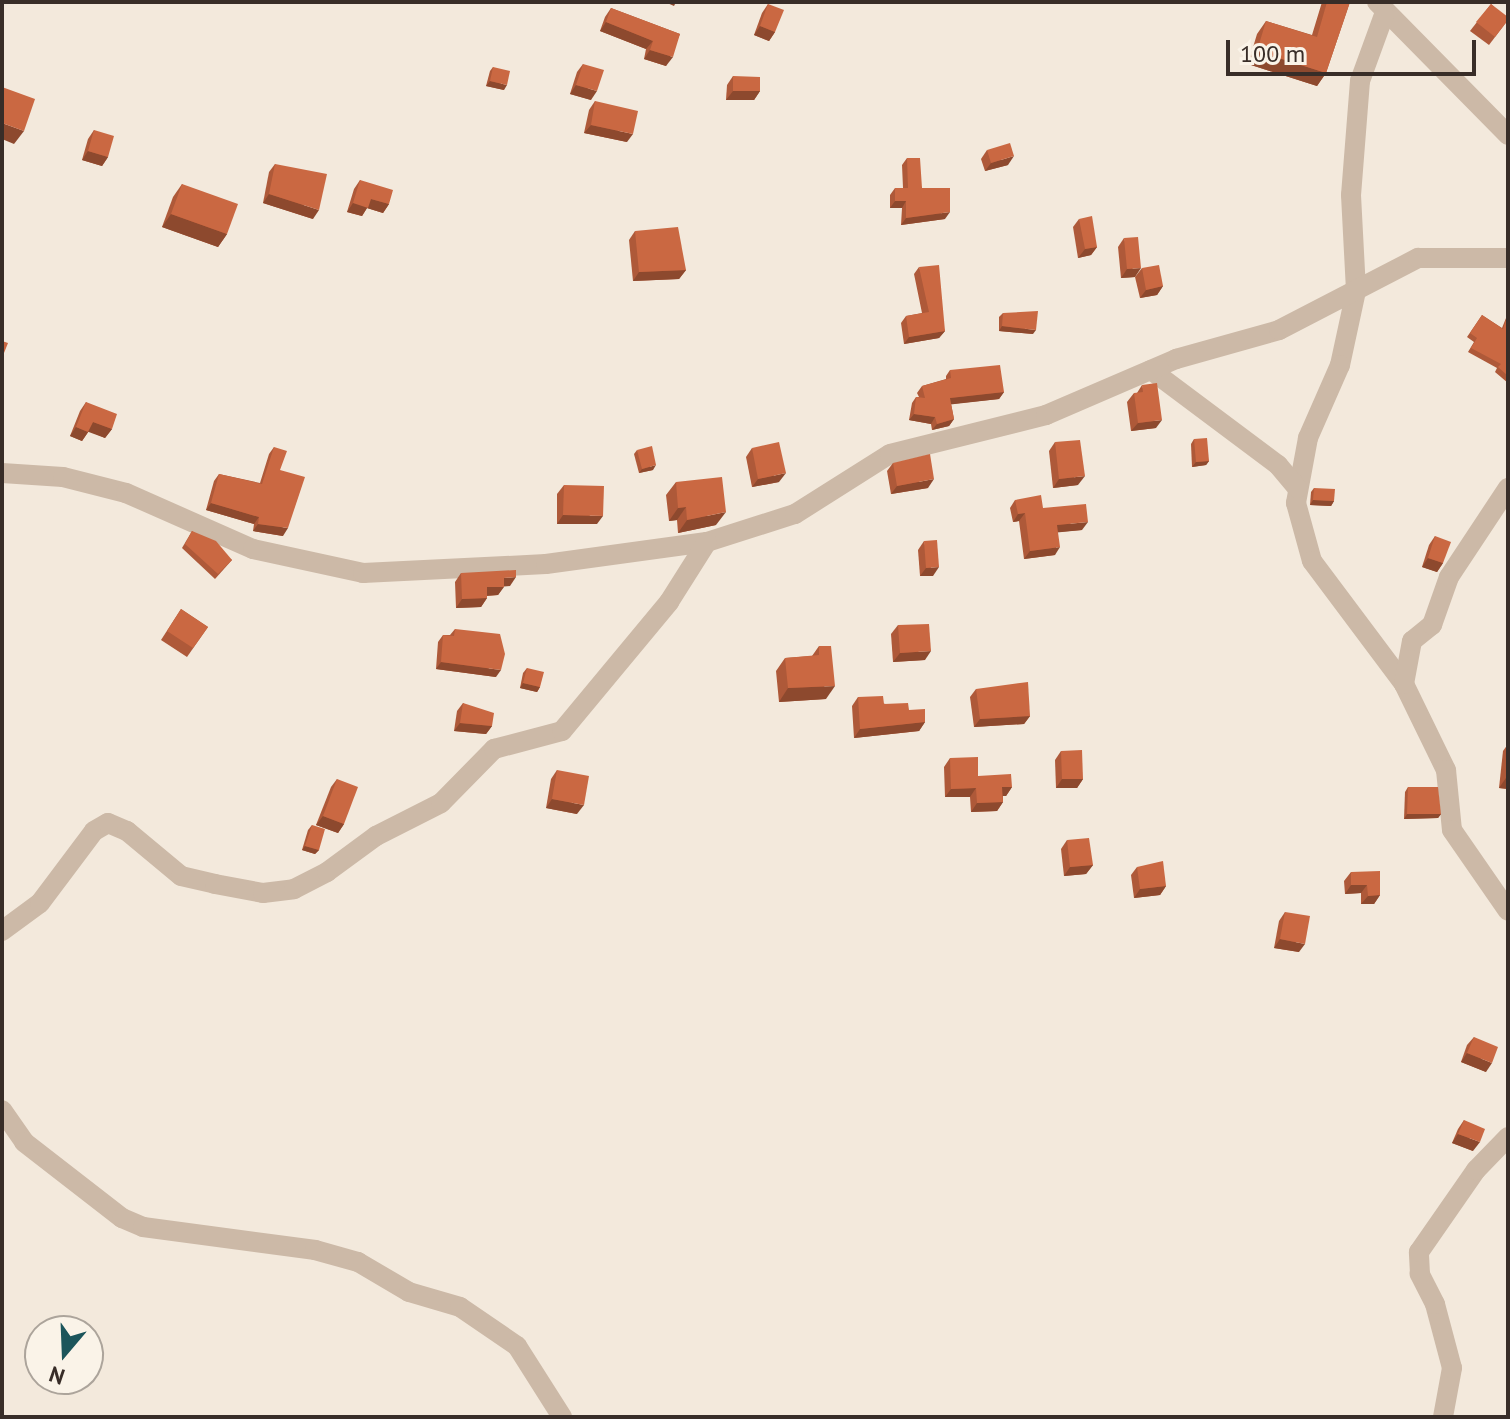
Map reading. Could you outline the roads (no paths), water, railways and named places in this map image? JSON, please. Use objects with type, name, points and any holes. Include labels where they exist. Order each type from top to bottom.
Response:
[{"type":"street","points":[[1508,135],[1381,8],[1360,81],[1351,195],[1356,291],[1340,365],[1308,438],[1297,488],[1312,561],[1404,684],[1446,770],[1452,830],[1508,911]]},
{"type":"street","points":[[2,473],[63,477],[126,493],[253,549],[363,573],[546,564],[707,542],[795,514],[890,454],[1046,415],[1151,370],[1279,330],[1418,258],[1508,258]]},
{"type":"street","points":[[1151,370],[1278,465],[1297,488]]},
{"type":"street","points":[[1404,684],[1412,641],[1432,625],[1449,577],[1508,488]]},
{"type":"street","points":[[2,931],[40,903],[94,831],[108,823],[127,831],[181,876],[215,884],[263,893],[294,889],[327,872],[376,836],[441,803],[494,749],[562,731],[669,602],[707,542]]},
{"type":"street","points":[[2,1110],[24,1142],[122,1218],[143,1227],[315,1250],[358,1262],[409,1292],[460,1307],[517,1346],[562,1417]]},
{"type":"street","points":[[1443,1417],[1452,1368],[1435,1304],[1420,1274],[1419,1252],[1476,1170],[1508,1137]]}]
